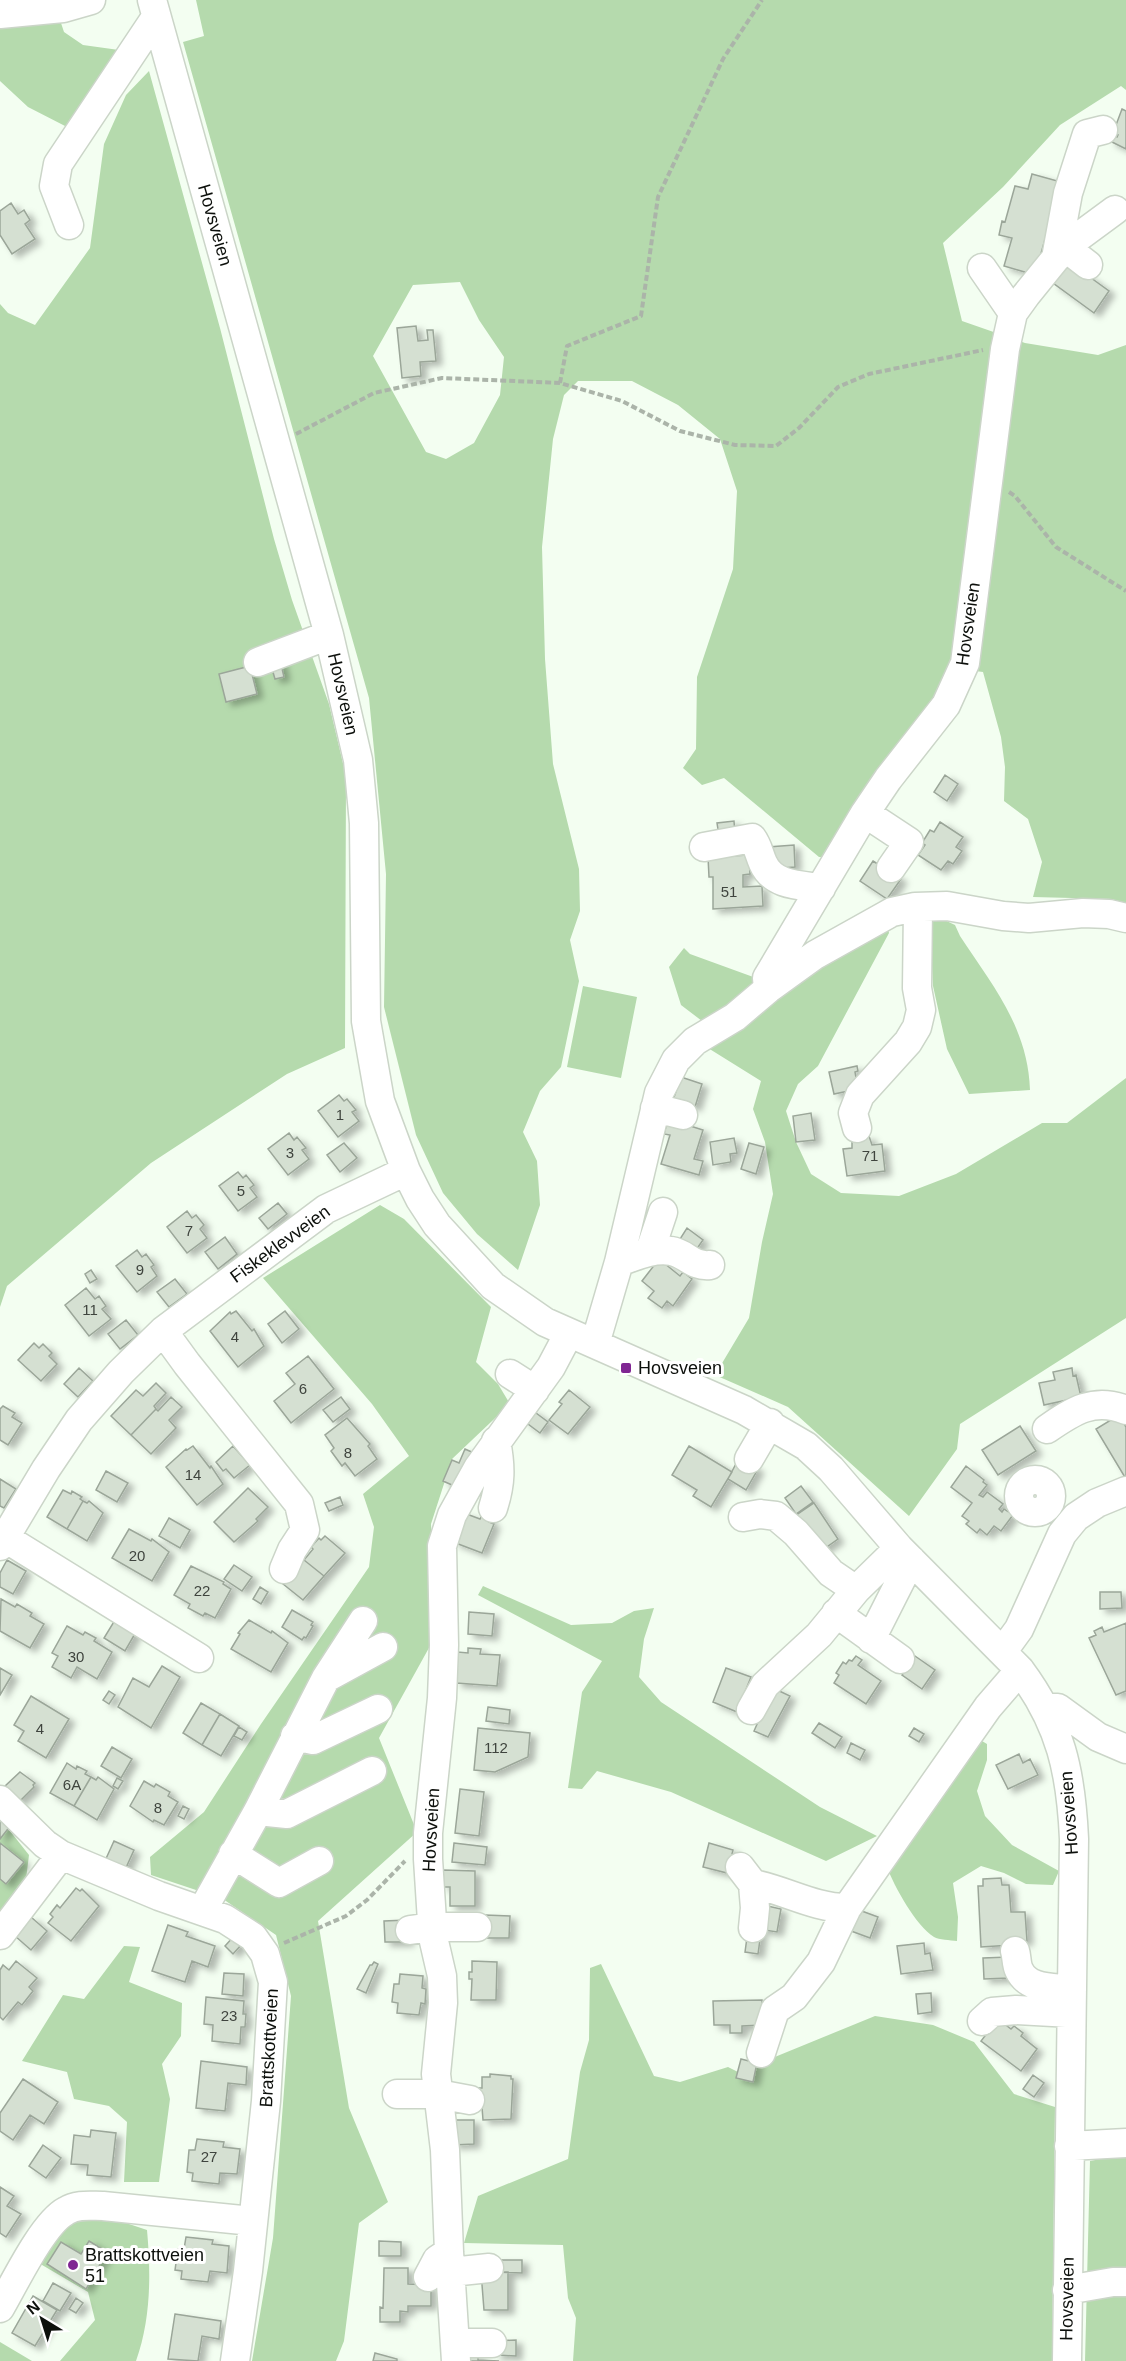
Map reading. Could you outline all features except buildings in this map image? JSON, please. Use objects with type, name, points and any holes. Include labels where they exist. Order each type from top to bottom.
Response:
[{"type":"street","points":[[0,14],[63,8],[91,0]]},
{"type":"street","points":[[69,225],[54,186],[58,164],[154,9]]},
{"type":"street","name":"Hovsveien","points":[[154,9],[329,636],[358,760],[362,791],[366,1021],[371,1059],[380,1101],[406,1171],[420,1200],[437,1225],[493,1287],[545,1322],[770,1423],[818,1456],[904,1554],[1011,1661],[1044,1708],[1052,1760],[1069,1777],[1074,1839],[1066,2361]]},
{"type":"street","points":[[1070,257],[1068,193],[1087,134],[1103,130]]},
{"type":"street","points":[[982,268],[1013,314],[1115,210]]},
{"type":"street","name":"Hovsveien","points":[[655,1108],[664,1081],[683,1052],[708,1031],[735,1017],[768,989],[767,978],[799,951],[821,888],[888,779],[946,705],[961,674],[965,663],[1005,349],[1013,314]]},
{"type":"street","points":[[258,662],[329,636]]},
{"type":"street","points":[[865,813],[909,842],[891,868]]},
{"type":"street","points":[[704,847],[752,838],[759,848],[763,864],[772,877],[788,884],[821,888]]},
{"type":"street","points":[[799,951],[892,912],[918,907],[947,906],[1029,918],[1083,913],[1109,914],[1126,918]]},
{"type":"street","points":[[857,1128],[853,1113],[860,1095],[908,1042],[921,1010],[917,988],[918,907]]},
{"type":"street","points":[[595,1344],[619,1262],[655,1108],[683,1114]]},
{"type":"street","name":"Fiskeklevveien","points":[[199,1658],[2,1542],[79,1420],[121,1372],[163,1331],[326,1209],[406,1171]]},
{"type":"street","points":[[650,1251],[663,1212]]},
{"type":"street","points":[[619,1262],[650,1251],[672,1251],[700,1266],[710,1265]]},
{"type":"street","points":[[163,1331],[299,1504],[305,1530],[292,1550],[284,1569]]},
{"type":"street","name":"Hovsveien","points":[[455,2352],[442,2267],[445,2150],[436,2074],[454,2013],[442,1976],[421,1929],[435,1843],[442,1698],[453,1621],[442,1546],[445,1532],[472,1479],[496,1441],[536,1390],[569,1332]]},
{"type":"street","points":[[510,1374],[536,1390]]},
{"type":"street","points":[[1047,1429],[1090,1404],[1116,1406],[1126,1410]]},
{"type":"street","points":[[749,1459],[770,1423]]},
{"type":"street","points":[[493,1508],[500,1485],[500,1463],[496,1441]]},
{"type":"street","points":[[761,2053],[775,2010],[794,1997],[877,1887],[876,1867],[988,1707],[1011,1661],[1019,1629],[1062,1534],[1076,1517],[1097,1503],[1126,1491]]},
{"type":"street","points":[[1044,1509],[1062,1534]]},
{"type":"street","points":[[742,1517],[760,1514],[776,1516],[796,1533],[831,1573],[856,1590]]},
{"type":"street","points":[[751,1710],[765,1685],[819,1635],[856,1590],[904,1554]]},
{"type":"street","points":[[871,1639],[904,1554]]},
{"type":"street","points":[[836,1613],[900,1659]]},
{"type":"street","points":[[202,1911],[258,1811],[326,1678],[363,1621]]},
{"type":"street","points":[[326,1678],[383,1647]]},
{"type":"street","points":[[442,1698],[458,1699],[453,1750]]},
{"type":"street","points":[[295,1736],[314,1740],[378,1708]]},
{"type":"street","points":[[1044,1708],[1058,1708],[1098,1737],[1126,1749]]},
{"type":"street","points":[[258,1811],[287,1814],[372,1771]]},
{"type":"street","name":"Brattskottveien","points":[[0,1800],[45,1844],[61,1855],[122,1881],[225,1919],[253,1937],[265,1954],[273,1982],[266,2101],[248,2271],[235,2361]]},
{"type":"street","points":[[233,1854],[279,1884],[319,1861]]},
{"type":"street","points":[[0,1935],[61,1855]]},
{"type":"street","points":[[753,1928],[755,1908],[747,1875],[829,1908],[860,1908]]},
{"type":"street","points":[[421,1929],[477,1928]]},
{"type":"street","points":[[1015,1951],[1017,1967],[1024,1979],[1072,2002]]},
{"type":"street","points":[[982,2021],[992,2012],[1072,2002]]},
{"type":"street","points":[[397,2094],[438,2094],[470,2100]]},
{"type":"street","points":[[1070,2146],[1126,2143]]},
{"type":"street","points":[[0,2308],[49,2227],[65,2211],[81,2205],[252,2221]]},
{"type":"street","points":[[442,2267],[489,2268]]},
{"type":"street","points":[[1067,2290],[1126,2282]]},
{"type":"street","points":[[455,2352],[492,2343]]},
{"type":"path","points":[[560,383],[567,346],[641,316],[658,196],[723,59],[762,0]]},
{"type":"path","points":[[276,444],[374,393],[442,378],[560,383],[622,401],[680,431],[735,445],[776,446],[799,428],[838,387],[879,372],[978,350],[1005,349]]},
{"type":"path","points":[[988,479],[1015,496],[1056,547],[1126,591]]},
{"type":"path","points":[[265,1954],[308,1931],[332,1924],[346,1916],[413,1853],[435,1843]]},
{"type":"green space","points":[[196,0],[1126,0],[1126,90],[1121,86],[1060,125],[1003,187],[943,243],[962,321],[1025,343],[1098,355],[1126,345],[1126,903],[1111,899],[1033,897],[1042,862],[1028,819],[1004,801],[1005,767],[1001,737],[983,672],[952,668],[940,696],[827,857],[819,857],[724,778],[702,785],[683,768],[696,749],[697,677],[733,569],[737,491],[720,439],[678,405],[632,381],[578,381],[564,395],[553,439],[542,547],[545,659],[553,764],[579,869],[580,911],[570,940],[579,981],[561,1067],[540,1091],[523,1132],[537,1161],[540,1205],[518,1270],[477,1234],[443,1193],[416,1135],[384,1007],[386,874],[369,698],[183,42],[204,36]],"holes":[[[460,282],[479,320],[504,357],[500,395],[474,443],[446,459],[426,452],[373,356],[413,285]]]},
{"type":"green space","points":[[59,17],[64,32],[83,45],[119,50],[67,127],[28,107],[0,81],[0,22]]},
{"type":"green space","points":[[149,71],[220,328],[274,539],[292,600],[329,704],[346,776],[345,1048],[287,1074],[151,1163],[7,1286],[0,1307],[0,304],[8,313],[35,325],[90,248],[104,144],[126,95]]},
{"type":"green space","points":[[938,917],[955,925],[1007,1008],[1023,1047],[1030,1090],[969,1094],[947,1049],[933,986],[930,925]]},
{"type":"green space","points":[[887,923],[889,933],[818,1066],[798,1084],[786,1111],[796,1142],[811,1174],[841,1193],[899,1196],[956,1174],[1042,1123],[1067,1123],[1126,1078],[1126,1318],[960,1424],[957,1449],[909,1516],[788,1407],[715,1375],[749,1318],[773,1194],[765,1142],[753,1109],[761,1081],[708,1048],[730,1030]]},
{"type":"green space","points":[[684,948],[690,954],[756,978],[735,1004],[702,1021],[681,1005],[669,967]]},
{"type":"green space","points":[[583,986],[637,997],[621,1078],[567,1067]]},
{"type":"green space","points":[[380,1205],[404,1219],[491,1307],[476,1362],[498,1384],[510,1404],[452,1459],[431,1524],[435,1637],[379,1738],[417,1832],[318,1921],[349,2108],[388,2202],[359,2223],[344,2341],[336,2361],[252,2361],[273,2238],[291,1996],[276,1935],[223,1899],[151,1875],[150,1857],[204,1812],[261,1724],[369,1567],[374,1527],[363,1494],[409,1456],[372,1404],[263,1278]]},
{"type":"green space","points":[[483,1586],[571,1625],[612,1623],[634,1611],[654,1608],[644,1639],[639,1677],[661,1702],[820,1807],[877,1836],[826,1861],[671,1792],[597,1771],[582,1789],[568,1788],[582,1692],[602,1661],[478,1595]]},
{"type":"green space","points":[[977,1738],[987,1744],[987,1760],[977,1791],[985,1816],[1012,1845],[1059,1871],[1053,1885],[1026,1884],[1004,1873],[981,1866],[953,1883],[958,1917],[957,1941],[942,1939],[927,1932],[913,1915],[900,1895],[887,1867]]},
{"type":"green space","points":[[0,1826],[10,1831],[29,1855],[26,1879],[0,1916]]},
{"type":"green space","points":[[124,1946],[140,1947],[129,1982],[182,2003],[181,2036],[162,2064],[170,2099],[159,2182],[124,2182],[127,2122],[109,2106],[74,2099],[67,2072],[22,2061],[63,1995],[84,1999]]},
{"type":"green space","points":[[601,1964],[654,2076],[680,2082],[728,2067],[738,2072],[875,2016],[933,2025],[974,2042],[1014,2094],[1055,2107],[1052,2361],[573,2361],[576,2318],[568,2298],[563,2245],[464,2243],[478,2196],[568,2159],[580,2072],[589,2040],[590,1968]]},
{"type":"green space","points":[[1126,2154],[1126,2361],[1085,2361],[1090,2161]]},
{"type":"green space","points":[[85,2214],[120,2221],[147,2230],[149,2296],[145,2329],[136,2361],[60,2361],[95,2320],[88,2292],[37,2262],[53,2239]]},
{"type":"green space","points":[[0,2342],[32,2361],[0,2361]]},
{"type":"place","name":"Hovsveien","points":[[626,1368]]},
{"type":"place","name":"Brattskottveien 51","points":[[73,2265]]}]
